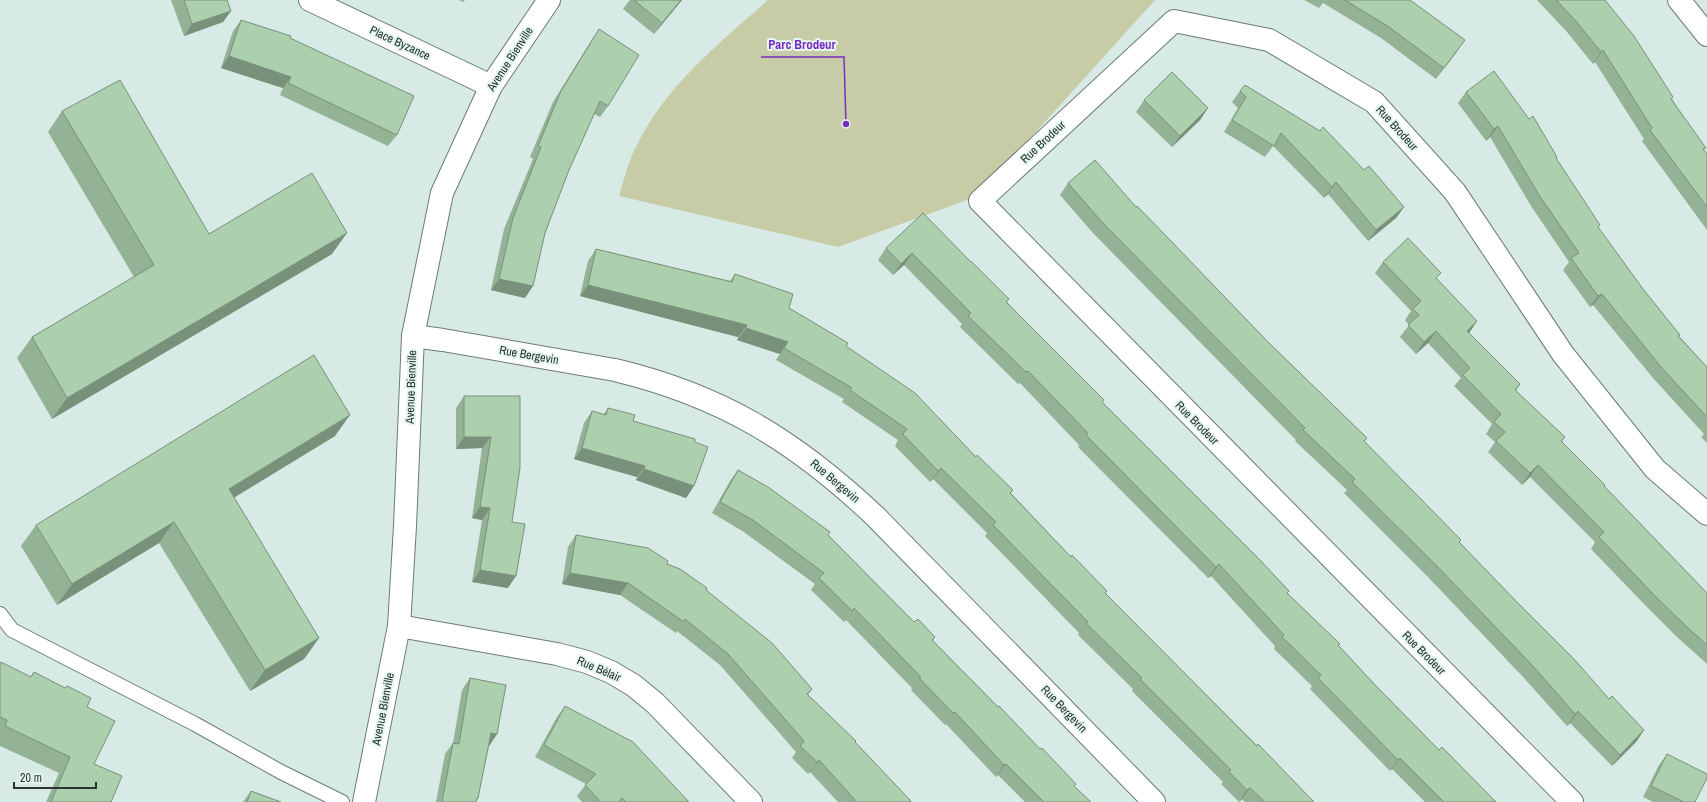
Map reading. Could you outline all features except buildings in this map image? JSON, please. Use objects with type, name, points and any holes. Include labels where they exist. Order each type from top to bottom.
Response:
[{"type":"street","name":"Place Byzance","points":[[310,0],[491,86]]},
{"type":"street","name":"Avenue Bienville","points":[[364,802],[399,626],[413,336],[442,193],[491,86],[549,0]]},
{"type":"street","points":[[1679,0],[1707,35]]},
{"type":"street","name":"Rue Brodeur","points":[[1572,802],[980,201],[1174,21],[1269,40],[1374,102],[1455,192],[1563,354],[1655,470],[1707,514]]},
{"type":"street","name":"Rue Bergevin","points":[[413,336],[498,349],[615,370],[643,377],[670,385],[724,407],[776,436],[826,472],[875,516],[1154,802]]},
{"type":"street","name":"Rue Bélair","points":[[399,626],[557,654],[587,662],[611,672],[633,685],[655,703],[752,802]]},
{"type":"lane","points":[[0,614],[12,630],[195,724],[281,772],[342,802]]},
{"type":"green space","points":[[768,0],[1155,0],[978,196],[838,247],[619,196],[633,153],[648,125],[662,104],[694,67]]},
{"type":"place","name":"Parc Brodeur","points":[[846,124]]}]
